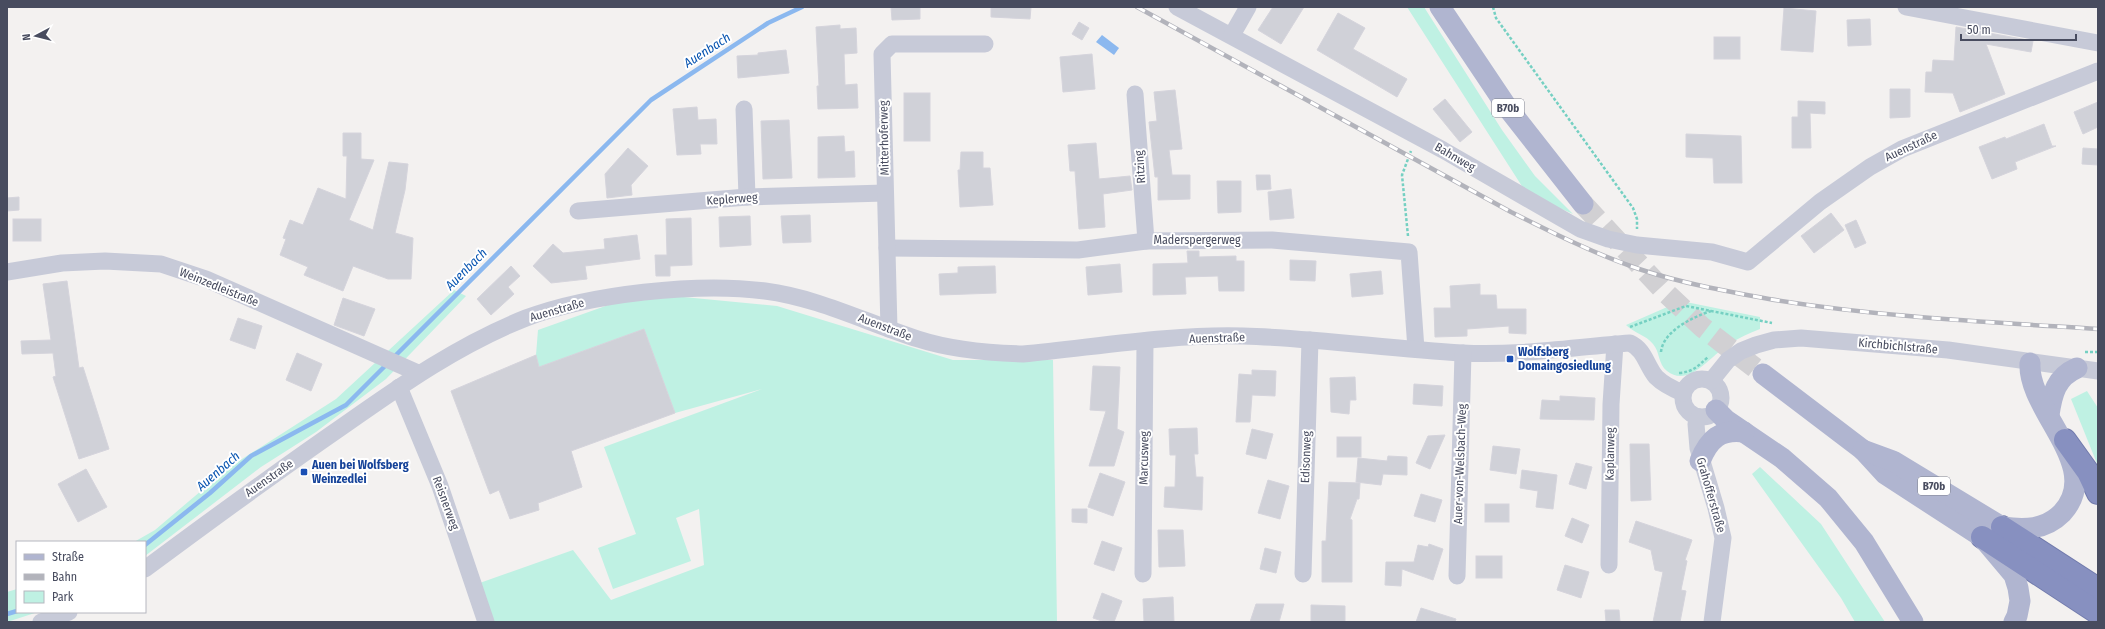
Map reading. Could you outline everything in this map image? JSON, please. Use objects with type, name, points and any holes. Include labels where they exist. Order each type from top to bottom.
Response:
[{"type":"highway","points":[[2065,440],[2088,472],[2098,493]]},
{"type":"highway","points":[[2002,527],[2098,590]]},
{"type":"highway","points":[[1982,537],[2098,613]]},
{"type":"main road","name":"B70b","points":[[1440,7],[1507,107],[1583,204]]},
{"type":"main road","points":[[2002,527],[2021,530],[2037,528],[2054,521],[2070,506],[2074,491],[2076,473],[2065,440],[2049,415],[2032,381],[2030,363]]},
{"type":"main road","points":[[2049,415],[2054,391],[2060,379],[2067,373],[2077,368]]},
{"type":"main road","name":"B70b","points":[[1763,374],[1863,450],[1885,474],[1982,537]]},
{"type":"main road","points":[[1708,414],[1726,420],[1782,458],[1828,498],[1864,542],[1913,622]]},
{"type":"main road","points":[[1700,461],[1704,451],[1721,433],[1731,430],[1744,432]]},
{"type":"main road","name":"B70b","points":[[1863,450],[1893,461],[2002,527]]},
{"type":"main road","points":[[1982,537],[1998,554],[2014,575],[2020,601],[2017,616],[2014,622]]},
{"type":"street","name":"Bahnweg","points":[[1177,7],[1232,35],[1443,150],[1580,229],[1608,239],[1637,245],[1712,252],[1748,262]]},
{"type":"street","points":[[1232,35],[1248,7]]},
{"type":"street","points":[[1906,7],[2098,43]]},
{"type":"street","name":"Mitterhoferweg","points":[[890,329],[882,54],[892,44],[985,44]]},
{"type":"street","name":"Auenstraße","points":[[1748,262],[1820,202],[1870,167],[1902,149],[2098,71]]},
{"type":"street","name":"Ritzing","points":[[1135,94],[1146,241]]},
{"type":"street","points":[[744,109],[748,197]]},
{"type":"street","name":"Keplerweg","points":[[578,211],[748,197],[885,193]]},
{"type":"street","name":"Maderspergerweg","points":[[887,248],[1078,250],[1146,241],[1272,240],[1409,252]]},
{"type":"street","points":[[1409,252],[1416,349]]},
{"type":"street","name":"Weinzedleistraße","points":[[7,272],[62,263],[90,261],[161,264],[206,279],[418,373]]},
{"type":"street","name":"Auenstraße","points":[[146,569],[226,509],[418,373],[473,342],[528,317],[572,304],[643,293],[730,288],[766,291],[829,305],[890,329],[944,346],[992,354],[1023,354],[1217,336],[1310,340],[1463,353],[1555,351],[1615,344],[1630,344],[1638,347],[1656,377],[1666,385],[1683,393]]},
{"type":"street","name":"Kirchbichlstraße","points":[[1711,381],[1728,360],[1741,351],[1774,340],[1801,338],[1948,350],[2030,363],[2098,371]]},
{"type":"street","name":"Edisonweg","points":[[1303,574],[1310,340]]},
{"type":"street","name":"Marcusweg","points":[[1143,574],[1145,342]]},
{"type":"street","name":"Kaplanweg","points":[[1608,565],[1610,404],[1615,344]]},
{"type":"street","name":"Auer-von-Welsbach-Weg","points":[[1457,576],[1463,353]]},
{"type":"street","points":[[1696,379],[1711,381],[1718,388],[1721,396],[1708,414],[1687,410],[1683,402],[1683,393],[1689,384],[1696,379]]},
{"type":"street","name":"Reisnerweg","points":[[399,387],[440,486],[486,622]]},
{"type":"street","name":"Grahofferstraße","points":[[1708,414],[1696,424],[1696,435],[1700,461],[1716,508],[1723,538],[1712,622]]},
{"type":"street","points":[[41,622],[66,613]]},
{"type":"path","points":[[1494,7],[1496,18],[1633,208],[1637,219],[1637,245]]},
{"type":"path","points":[[1409,252],[1402,175],[1412,149]]},
{"type":"path","points":[[1661,356],[1663,341],[1678,328],[1700,315],[1712,311]]},
{"type":"path","points":[[1762,326],[1771,323]]},
{"type":"path","points":[[1673,371],[1678,373],[1688,373],[1697,368],[1712,354]]},
{"type":"green space","points":[[1407,7],[1424,7],[1502,130],[1535,176],[1573,214],[1527,194]]},
{"type":"green space","points":[[454,290],[466,296],[386,379],[316,432],[261,467],[146,555],[146,541],[136,541],[155,530],[228,468],[336,399]]},
{"type":"green space","points":[[642,293],[777,306],[953,360],[1053,360],[1057,622],[484,622],[474,585],[573,550],[611,600],[704,565],[699,509],[676,518],[691,561],[613,589],[598,548],[636,534],[604,447],[762,389],[675,413],[644,329],[539,367],[536,355],[538,330]]},
{"type":"green space","points":[[1681,301],[1760,317],[1760,329],[1729,344],[1692,373],[1684,376],[1675,375],[1664,368],[1655,347],[1650,341],[1626,325]]},
{"type":"green space","points":[[2087,391],[2098,408],[2098,466],[2071,399]]},
{"type":"green space","points":[[1760,467],[1821,524],[1885,622],[1855,622],[1841,598],[1752,474]]},
{"type":"green space","points":[[16,589],[16,613],[35,613],[7,622],[7,592]]},
{"type":"water","points":[[1102,35],[1119,48],[1114,55],[1096,42]]},
{"type":"building","points":[[891,7],[920,7],[920,19],[892,20]]},
{"type":"building","points":[[991,7],[1031,7],[1030,19],[991,17]]},
{"type":"building","points":[[1273,7],[1304,7],[1281,44],[1258,30]]},
{"type":"building","points":[[1784,8],[1816,11],[1813,52],[1781,50]]},
{"type":"building","points":[[1338,13],[1365,28],[1353,49],[1407,79],[1397,97],[1317,50]]},
{"type":"building","points":[[1870,19],[1871,45],[1848,46],[1847,20]]},
{"type":"building","points":[[1079,22],[1089,28],[1082,40],[1072,34]]},
{"type":"building","points":[[840,25],[840,29],[856,28],[857,53],[844,54],[845,85],[857,84],[858,108],[818,109],[817,86],[819,86],[816,27]]},
{"type":"building","points":[[1956,27],[2033,41],[2031,52],[1986,44],[2005,94],[1960,112],[1953,93],[1925,92],[1926,72],[1932,72],[1933,60],[1954,61]]},
{"type":"building","points":[[1714,37],[1740,37],[1740,59],[1714,59]]},
{"type":"building","points":[[786,50],[789,73],[738,78],[737,56],[758,55],[758,53]]},
{"type":"building","points":[[1092,54],[1095,89],[1063,92],[1060,57]]},
{"type":"building","points":[[1890,89],[1910,89],[1910,117],[1890,118]]},
{"type":"building","points":[[1175,90],[1182,149],[1169,150],[1172,175],[1190,175],[1190,199],[1158,200],[1158,177],[1155,177],[1149,122],[1157,121],[1154,92]]},
{"type":"building","points":[[904,93],[930,93],[930,141],[904,141]]},
{"type":"building","points":[[1445,99],[1472,132],[1460,142],[1433,109]]},
{"type":"building","points":[[1798,101],[1825,102],[1825,114],[1810,113],[1811,148],[1792,148],[1792,117],[1798,117]]},
{"type":"building","points":[[2098,102],[2098,127],[2083,134],[2074,112]]},
{"type":"building","points":[[697,107],[698,120],[716,119],[717,144],[700,144],[701,154],[677,155],[673,109]]},
{"type":"building","points":[[789,120],[792,178],[763,179],[761,121]]},
{"type":"building","points":[[2044,124],[2052,146],[2056,146],[2015,162],[2017,169],[1992,179],[1979,147],[2005,137],[2006,139]]},
{"type":"building","points":[[343,133],[361,133],[361,159],[374,160],[349,220],[373,230],[389,162],[408,164],[405,190],[395,233],[413,238],[411,279],[388,279],[353,266],[343,291],[304,275],[308,267],[280,255],[286,239],[283,238],[290,220],[303,225],[318,188],[346,199],[347,156],[343,156]]},
{"type":"building","points":[[1686,134],[1741,136],[1742,183],[1714,183],[1713,158],[1686,157]]},
{"type":"building","points":[[844,136],[845,152],[854,151],[855,177],[818,178],[818,137]]},
{"type":"building","points":[[1096,143],[1099,179],[1130,176],[1132,190],[1103,194],[1105,227],[1079,229],[1075,171],[1070,171],[1068,145]]},
{"type":"building","points":[[628,148],[648,166],[631,185],[632,195],[607,198],[605,174]]},
{"type":"building","points":[[2083,148],[2098,149],[2098,165],[2082,164]]},
{"type":"building","points":[[961,152],[983,152],[983,168],[990,168],[993,205],[960,207],[958,170],[960,170]]},
{"type":"building","points":[[1256,175],[1270,175],[1271,189],[1257,190]]},
{"type":"building","points":[[1217,181],[1241,181],[1241,212],[1218,213]]},
{"type":"building","points":[[1291,189],[1294,218],[1270,220],[1268,192]]},
{"type":"building","points":[[19,197],[19,210],[7,211],[7,198]]},
{"type":"building","points":[[1831,213],[1844,230],[1814,253],[1801,236]]},
{"type":"building","points":[[810,215],[811,242],[783,243],[781,216]]},
{"type":"building","points":[[750,216],[751,245],[720,247],[719,217]]},
{"type":"building","points":[[691,218],[692,265],[670,266],[670,276],[656,276],[655,255],[667,255],[666,219]]},
{"type":"building","points":[[13,219],[41,219],[41,241],[13,241]]},
{"type":"building","points":[[1856,220],[1866,243],[1855,248],[1845,225]]},
{"type":"building","points":[[637,235],[640,259],[585,266],[587,279],[551,283],[533,266],[553,244],[563,253],[605,249],[604,239]]},
{"type":"building","points":[[1187,251],[1199,251],[1199,257],[1236,256],[1236,261],[1244,261],[1244,291],[1219,291],[1218,276],[1185,277],[1186,294],[1153,295],[1153,264],[1188,263]]},
{"type":"building","points":[[1290,260],[1316,261],[1315,281],[1290,280]]},
{"type":"building","points":[[1120,264],[1122,292],[1088,295],[1086,267]]},
{"type":"building","points":[[511,266],[520,276],[508,287],[514,294],[491,315],[477,299]]},
{"type":"building","points":[[995,266],[996,293],[940,295],[939,274],[958,273],[958,267]]},
{"type":"building","points":[[1381,271],[1383,294],[1352,297],[1350,274]]},
{"type":"building","points":[[67,281],[79,368],[83,367],[109,449],[79,459],[53,377],[56,376],[53,353],[22,354],[21,341],[51,340],[43,284]]},
{"type":"building","points":[[1480,284],[1480,295],[1496,295],[1497,309],[1526,309],[1526,334],[1509,333],[1509,326],[1467,329],[1467,336],[1435,337],[1434,308],[1451,308],[1450,286]]},
{"type":"building","points":[[343,298],[375,309],[364,336],[334,325]]},
{"type":"building","points":[[238,318],[262,326],[255,349],[230,340]]},
{"type":"building","points":[[644,329],[675,413],[571,451],[582,487],[538,503],[539,510],[510,519],[499,490],[490,494],[451,391],[536,355],[539,367]]},
{"type":"building","points":[[297,353],[322,364],[311,391],[286,380]]},
{"type":"building","points":[[1093,366],[1120,367],[1117,429],[1124,432],[1114,466],[1089,466],[1106,411],[1090,410]]},
{"type":"building","points":[[1252,370],[1276,371],[1275,396],[1252,395],[1250,422],[1236,422],[1239,374],[1252,375]]},
{"type":"building","points":[[1355,377],[1356,400],[1350,400],[1349,414],[1331,412],[1330,378]]},
{"type":"building","points":[[1414,384],[1443,386],[1442,406],[1413,404]]},
{"type":"building","points":[[1560,396],[1595,398],[1594,420],[1540,419],[1542,400],[1560,401]]},
{"type":"building","points":[[1197,428],[1198,454],[1194,454],[1196,477],[1203,477],[1202,510],[1164,507],[1165,487],[1175,487],[1176,455],[1170,455],[1169,429]]},
{"type":"building","points":[[1252,429],[1273,434],[1266,459],[1246,454]]},
{"type":"building","points":[[1445,435],[1430,469],[1416,463],[1428,436]]},
{"type":"building","points":[[1337,437],[1361,437],[1361,457],[1337,457]]},
{"type":"building","points":[[1630,444],[1649,444],[1651,500],[1631,501]]},
{"type":"building","points":[[1493,446],[1520,449],[1516,474],[1490,470]]},
{"type":"building","points":[[1388,456],[1407,457],[1407,475],[1383,474],[1381,485],[1356,482],[1358,458],[1387,461]]},
{"type":"building","points":[[1576,463],[1592,467],[1586,489],[1569,484]]},
{"type":"building","points":[[86,469],[107,507],[78,522],[58,484]]},
{"type":"building","points":[[1522,470],[1557,475],[1553,509],[1536,507],[1538,491],[1520,488]]},
{"type":"building","points":[[1100,473],[1125,482],[1113,516],[1088,507]]},
{"type":"building","points":[[1268,480],[1289,486],[1280,519],[1258,513]]},
{"type":"building","points":[[1329,482],[1360,483],[1359,499],[1357,499],[1350,519],[1352,520],[1352,582],[1322,582],[1322,541],[1326,541]]},
{"type":"building","points":[[1421,494],[1442,500],[1435,522],[1414,516]]},
{"type":"building","points":[[1485,504],[1509,504],[1509,522],[1485,522]]},
{"type":"building","points":[[1072,509],[1087,509],[1087,523],[1072,522]]},
{"type":"building","points":[[1572,518],[1589,525],[1582,543],[1565,536]]},
{"type":"building","points":[[1636,521],[1692,540],[1685,560],[1687,561],[1681,590],[1686,591],[1680,622],[1653,622],[1663,572],[1655,570],[1651,550],[1629,542]]},
{"type":"building","points":[[1158,530],[1183,530],[1185,566],[1159,567]]},
{"type":"building","points":[[1102,541],[1122,548],[1114,571],[1094,564]]},
{"type":"building","points":[[1429,544],[1443,549],[1433,580],[1402,569],[1401,586],[1385,585],[1386,562],[1414,562],[1418,545],[1428,547]]},
{"type":"building","points":[[1265,548],[1281,552],[1276,573],[1260,569]]},
{"type":"building","points":[[1476,556],[1502,556],[1502,578],[1476,578]]},
{"type":"building","points":[[1565,565],[1589,572],[1581,598],[1557,590]]},
{"type":"building","points":[[1102,593],[1122,601],[1114,622],[1105,622],[1093,618]]},
{"type":"building","points":[[1173,597],[1174,622],[1144,622],[1143,599]]},
{"type":"building","points":[[1256,604],[1284,604],[1279,622],[1250,622]]},
{"type":"building","points":[[1311,605],[1345,606],[1345,622],[1311,622]]},
{"type":"building","points":[[1421,608],[1456,619],[1455,622],[1416,622]]},
{"type":"building","points":[[1605,610],[1619,610],[1620,622],[1606,622]]},
{"type":"waterway","name":"Auenbach","points":[[392,359],[651,100],[768,23],[802,7]]},
{"type":"waterway","name":"Auenbach","points":[[146,544],[210,493],[251,456],[346,405],[387,364]]},
{"type":"waterway","name":"Auenbach","points":[[7,614],[16,611]]},
{"type":"tunnel","points":[[1583,204],[1664,291],[1702,327],[1763,374]]},
{"type":"railway","points":[[1137,7],[1511,212],[1590,250],[1639,269],[1703,286],[1769,299],[1810,305],[1892,315],[2098,329]]},
{"type":"place","name":"Wolfsberg Domaingosiedlung","points":[[1510,359]]},
{"type":"place","name":"Auen bei Wolfsberg Weinzedlei","points":[[304,472]]}]
